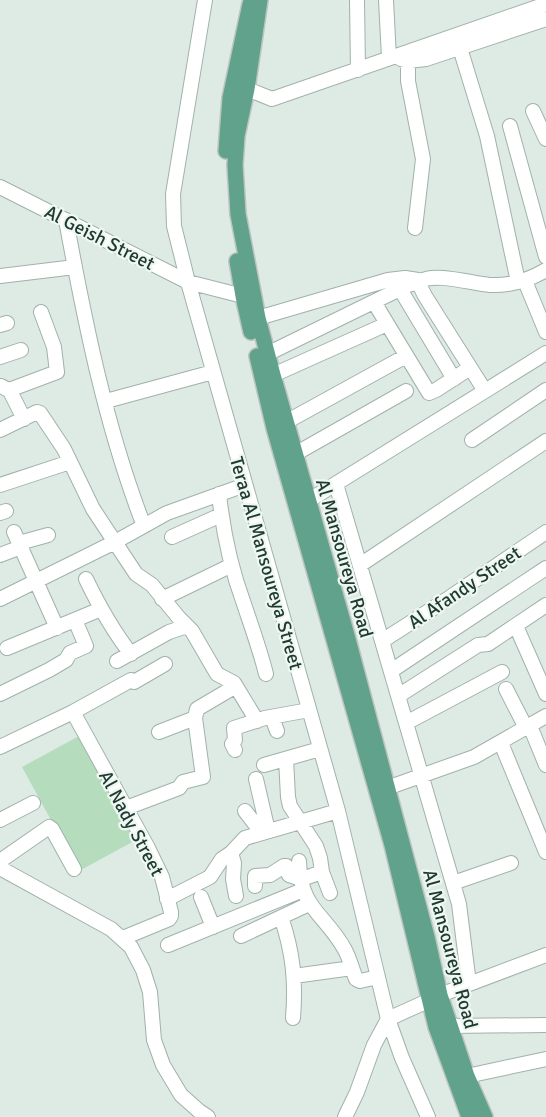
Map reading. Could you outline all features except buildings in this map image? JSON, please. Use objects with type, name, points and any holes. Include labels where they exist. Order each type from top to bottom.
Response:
[{"type":"main road","name":"Al Mansoureya Road","points":[[251,0],[247,45],[247,89],[237,136],[235,181],[238,214],[258,318],[308,501],[436,1027],[469,1117]]},
{"type":"main road","name":"Al Mansoureya Road","points":[[260,0],[230,98],[226,145],[236,295],[274,428],[387,788],[427,937],[429,1000],[449,1026],[467,1076],[485,1117]]},
{"type":"street","name":"Teraa Al Mansoureya Street","points":[[205,0],[173,200],[174,226],[194,284],[213,372],[338,811],[378,977],[393,1017],[402,1058],[428,1117]]},
{"type":"street","points":[[357,0],[358,70]]},
{"type":"street","points":[[386,0],[398,58],[408,81],[423,159],[416,228]]},
{"type":"street","points":[[247,89],[272,99],[398,58],[546,4]]},
{"type":"street","points":[[398,58],[426,59],[546,19]]},
{"type":"street","points":[[460,48],[487,136],[521,281],[545,328]]},
{"type":"street","points":[[533,112],[546,139]]},
{"type":"street","points":[[510,126],[546,257]]},
{"type":"street","name":"Al Geish Street","points":[[0,187],[194,284],[236,295]]},
{"type":"street","points":[[66,220],[80,297],[106,401],[131,490],[144,526]]},
{"type":"street","points":[[0,276],[75,267]]},
{"type":"street","points":[[267,354],[400,289],[428,278],[506,285],[521,281],[546,270]]},
{"type":"street","points":[[258,318],[388,280],[405,278],[421,281]]},
{"type":"street","points":[[421,281],[420,286],[424,296],[485,391]]},
{"type":"street","points":[[400,289],[454,379]]},
{"type":"street","points":[[374,302],[429,393],[470,368]]},
{"type":"street","points":[[24,419],[3,388],[57,372],[54,347],[41,312]]},
{"type":"street","points":[[273,375],[387,324]]},
{"type":"street","points":[[0,357],[21,350]]},
{"type":"street","points":[[308,501],[546,353]]},
{"type":"street","points":[[286,422],[406,356]]},
{"type":"street","points":[[106,401],[213,372]]},
{"type":"street","points":[[472,440],[546,390]]},
{"type":"street","points":[[295,454],[406,391]]},
{"type":"street","points":[[0,430],[37,412],[41,414],[64,448],[93,509],[136,574],[152,585],[162,599],[192,631],[217,674],[231,680],[257,720]]},
{"type":"street","points":[[360,565],[546,441]]},
{"type":"street","points":[[0,485],[70,462]]},
{"type":"street","points":[[336,484],[453,883],[461,915],[469,984]]},
{"type":"street","points":[[0,599],[115,542],[178,508],[245,485]]},
{"type":"street","points":[[219,494],[221,515],[232,565],[266,674]]},
{"type":"street","points":[[172,537],[221,515]]},
{"type":"street","name":"Al Afandy Street","points":[[382,640],[446,600],[546,532]]},
{"type":"street","points":[[0,555],[18,541],[48,535]]},
{"type":"street","points":[[18,541],[57,628]]},
{"type":"street","points":[[162,599],[232,565]]},
{"type":"street","points":[[391,671],[546,568]]},
{"type":"street","points":[[86,579],[101,609],[131,654]]},
{"type":"street","points":[[398,696],[478,645],[488,644],[546,606]]},
{"type":"street","points":[[7,648],[101,609]]},
{"type":"street","points":[[0,694],[49,670],[66,660],[70,653],[85,647],[86,644],[75,620]]},
{"type":"street","points":[[117,662],[169,632],[187,626]]},
{"type":"street","points":[[516,626],[546,694]]},
{"type":"street","points":[[0,747],[73,712],[131,680],[134,682],[165,664]]},
{"type":"street","points":[[406,723],[502,672]]},
{"type":"street","points":[[126,808],[179,788],[183,782],[203,777],[197,742],[195,718],[197,709],[236,686]]},
{"type":"street","points":[[506,689],[538,723],[546,764]]},
{"type":"street","points":[[235,750],[232,744],[235,740],[233,729],[257,720],[309,710]]},
{"type":"street","name":"Al Nady Street","points":[[73,712],[148,848],[162,877],[168,899],[171,916],[169,919],[123,938]]},
{"type":"street","points":[[272,717],[277,731]]},
{"type":"street","points":[[159,732],[195,718]]},
{"type":"street","points":[[387,788],[474,758],[538,723]]},
{"type":"street","points":[[501,743],[546,852]]},
{"type":"street","points":[[265,832],[250,783],[269,770],[266,764],[320,749]]},
{"type":"street","points":[[286,759],[290,806],[316,846],[322,872],[330,893]]},
{"type":"street","points":[[0,820],[33,803]]},
{"type":"street","points":[[245,811],[265,832]]},
{"type":"street","points":[[168,899],[210,877],[222,859],[231,854],[245,838],[338,811]]},
{"type":"street","points":[[0,860],[49,827],[52,829],[74,869]]},
{"type":"street","points":[[231,854],[234,863],[233,879],[236,896]]},
{"type":"street","points":[[299,861],[302,884],[309,904],[344,949],[355,978],[358,981],[378,977]]},
{"type":"street","points":[[453,883],[511,863]]},
{"type":"street","points":[[255,886],[255,876],[270,869],[284,866],[289,875],[302,884]]},
{"type":"street","points":[[0,868],[111,929],[131,947],[143,970],[150,992],[154,1040],[163,1065],[181,1095],[208,1117]]},
{"type":"street","points":[[168,945],[213,927],[302,884],[322,872]]},
{"type":"street","points":[[201,897],[213,927]]},
{"type":"street","points":[[241,936],[309,904]]},
{"type":"street","points":[[281,917],[294,963],[295,991],[293,1018]]},
{"type":"street","points":[[345,1117],[357,1092],[374,1045],[393,1017],[429,1000],[546,955]]},
{"type":"street","points":[[294,976],[352,968]]},
{"type":"street","points":[[449,1026],[546,1025]]},
{"type":"street","points":[[467,1076],[546,1059]]},
{"type":"green space","points":[[79,736],[136,840],[79,871],[22,767]]}]
